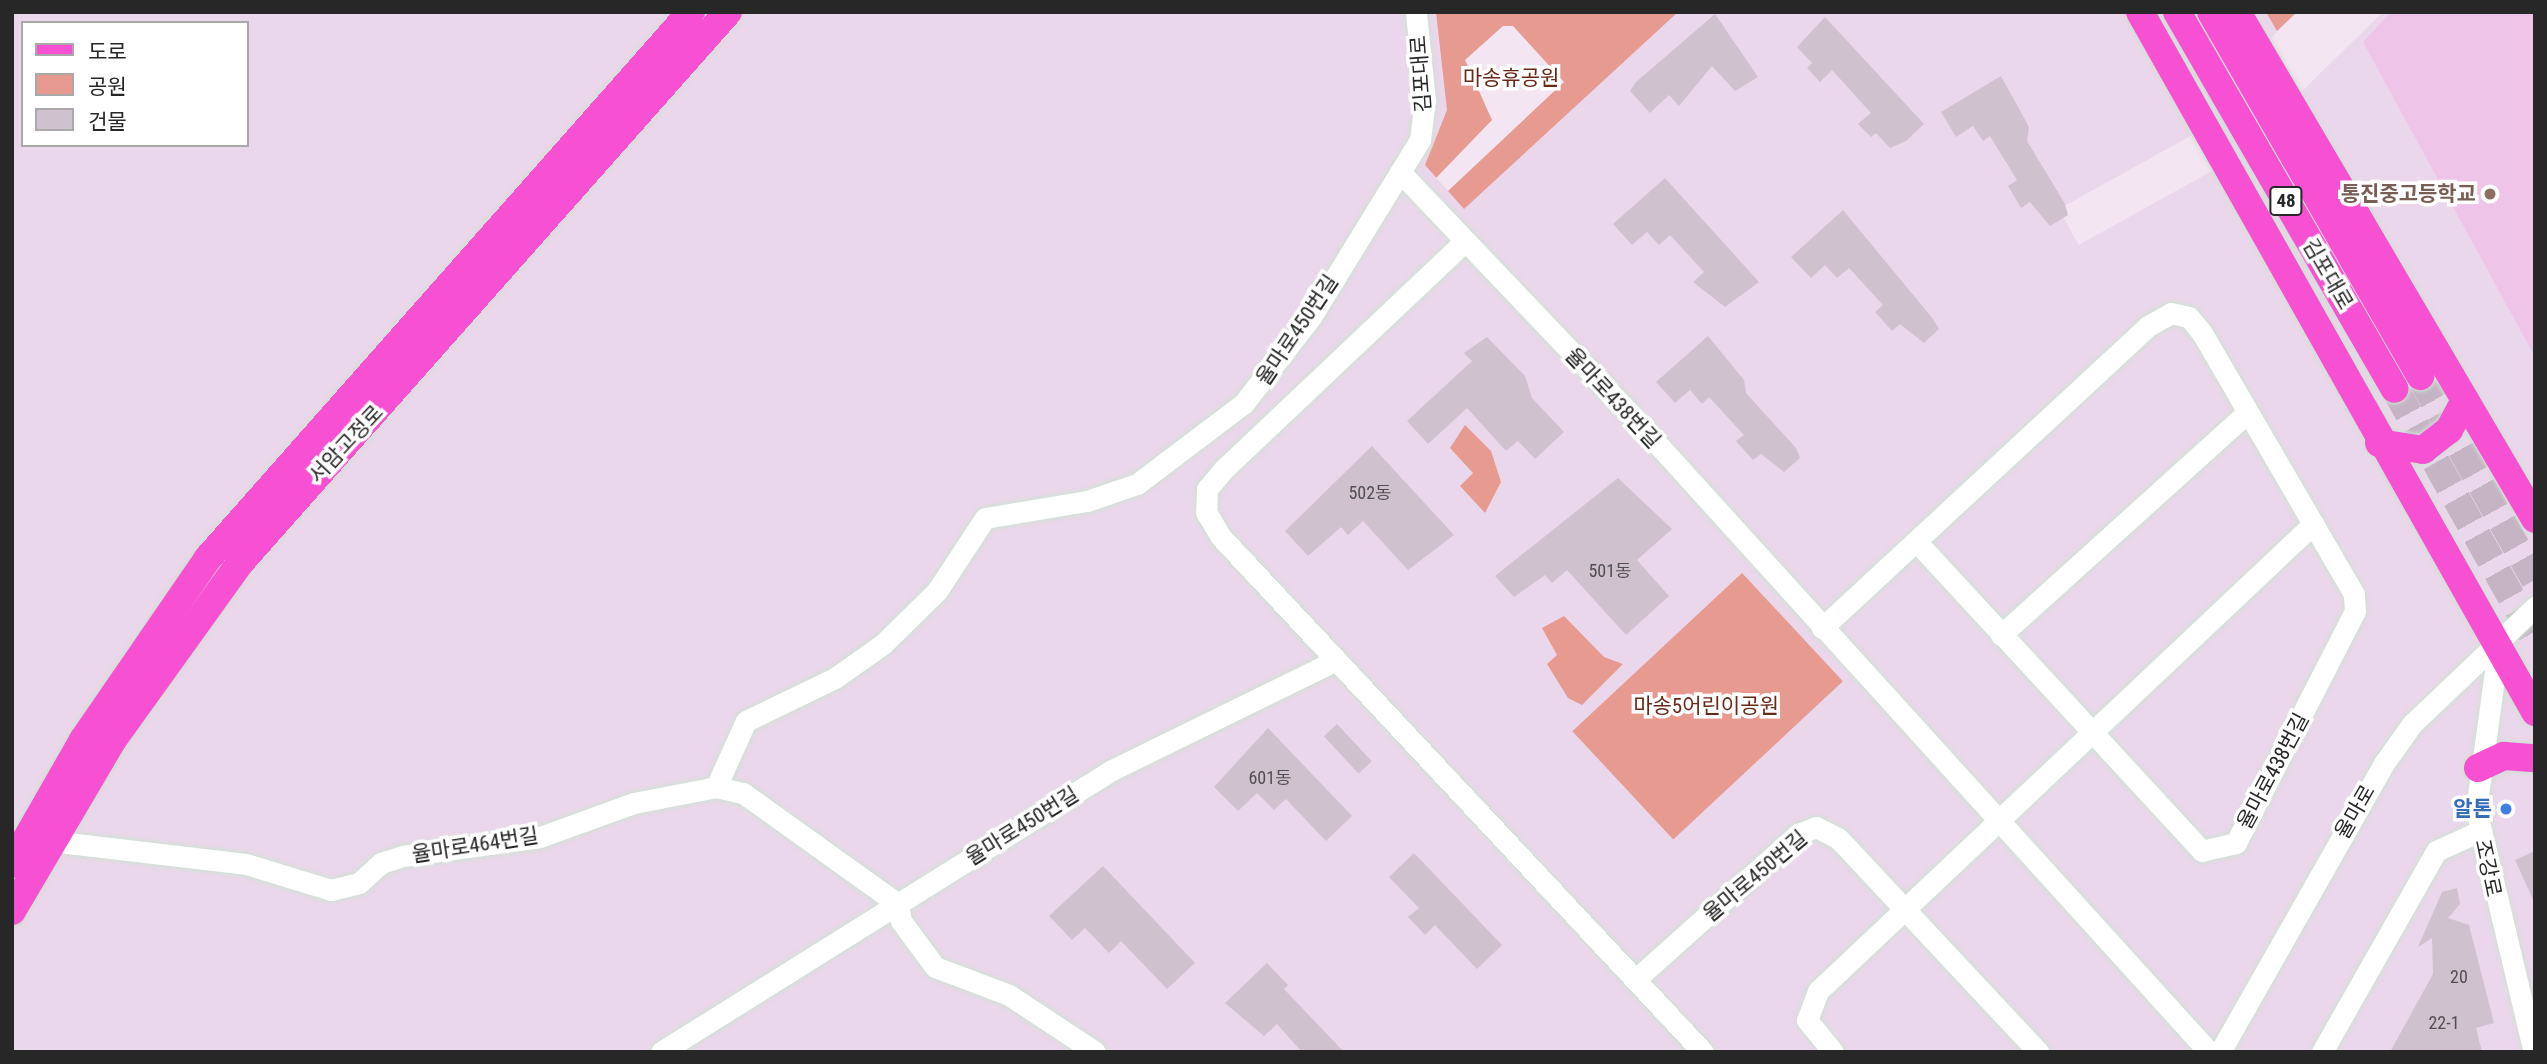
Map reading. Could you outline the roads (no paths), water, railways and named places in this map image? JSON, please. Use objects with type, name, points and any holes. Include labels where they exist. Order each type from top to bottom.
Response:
[{"type":"main road","name":"서암고정로","points":[[12,911],[29,840],[83,740],[208,558],[691,12]]},
{"type":"main road","name":"서암고정로","points":[[12,864],[239,564],[728,12]]},
{"type":"main road","points":[[2140,12],[2379,443],[2499,640],[2535,712]]},
{"type":"main road","name":"김포대로","points":[[2177,12],[2395,389]]},
{"type":"main road","name":"김포대로","points":[[2211,12],[2420,376]]},
{"type":"main road","points":[[2237,12],[2535,519]]},
{"type":"main road","points":[[2379,443],[2423,450],[2449,430],[2465,400]]},
{"type":"main road","points":[[2478,768],[2504,756],[2535,758]]},
{"type":"street","name":"김포대로","points":[[1400,172],[1425,119],[1416,12]]},
{"type":"street","name":"율마로438번길","points":[[1400,172],[2209,1052]]},
{"type":"street","name":"율마로450번길","points":[[716,787],[726,753],[746,721],[835,678],[883,644],[937,591],[985,518],[1087,501],[1137,484],[1224,422],[1291,346],[1400,172]]},
{"type":"street","name":"율마로450번길","points":[[1464,242],[1207,489],[1206,512],[1221,537],[1703,1052]]},
{"type":"street","name":"율마로438번길","points":[[1822,628],[1919,544],[2148,326],[2171,313],[2189,317],[2202,333],[2354,594],[2355,611],[2235,843],[2202,851],[2190,846],[1919,544]]},
{"type":"street","points":[[2001,635],[2247,414]]},
{"type":"street","points":[[1833,1052],[1808,1020],[1809,1003],[1904,909],[2000,822],[2313,524]]},
{"type":"street","name":"율마로","points":[[2220,1052],[2385,762],[2412,724],[2535,607]]},
{"type":"street","name":"조강로","points":[[2499,640],[2478,768],[2480,831],[2534,1052]]},
{"type":"street","name":"율마로450번길","points":[[898,904],[1112,770],[1337,660]]},
{"type":"street","name":"율마로464번길","points":[[29,840],[246,863],[331,890],[352,886],[381,863],[403,856],[540,837],[634,803],[716,787],[743,793],[898,904]]},
{"type":"street","name":"율마로450번길","points":[[1636,979],[1798,834],[1816,827],[1838,838],[2038,1052]]},
{"type":"street","points":[[2322,1052],[2436,851],[2480,831]]},
{"type":"street","points":[[662,1052],[898,904],[901,922],[935,967],[1020,1001],[1095,1052]]},
{"type":"tunnel","points":[[2420,376],[2535,580]]},
{"type":"tunnel","points":[[2395,389],[2535,639]]},
{"type":"place","name":"통진중고등학교","points":[[2490,194]]},
{"type":"place","name":"알톤","points":[[2506,809]]},
{"type":"park label","name":"마송휴공원","points":[[1511,78]]},
{"type":"park label","name":"마송5어린이공원","points":[[1706,706]]}]
